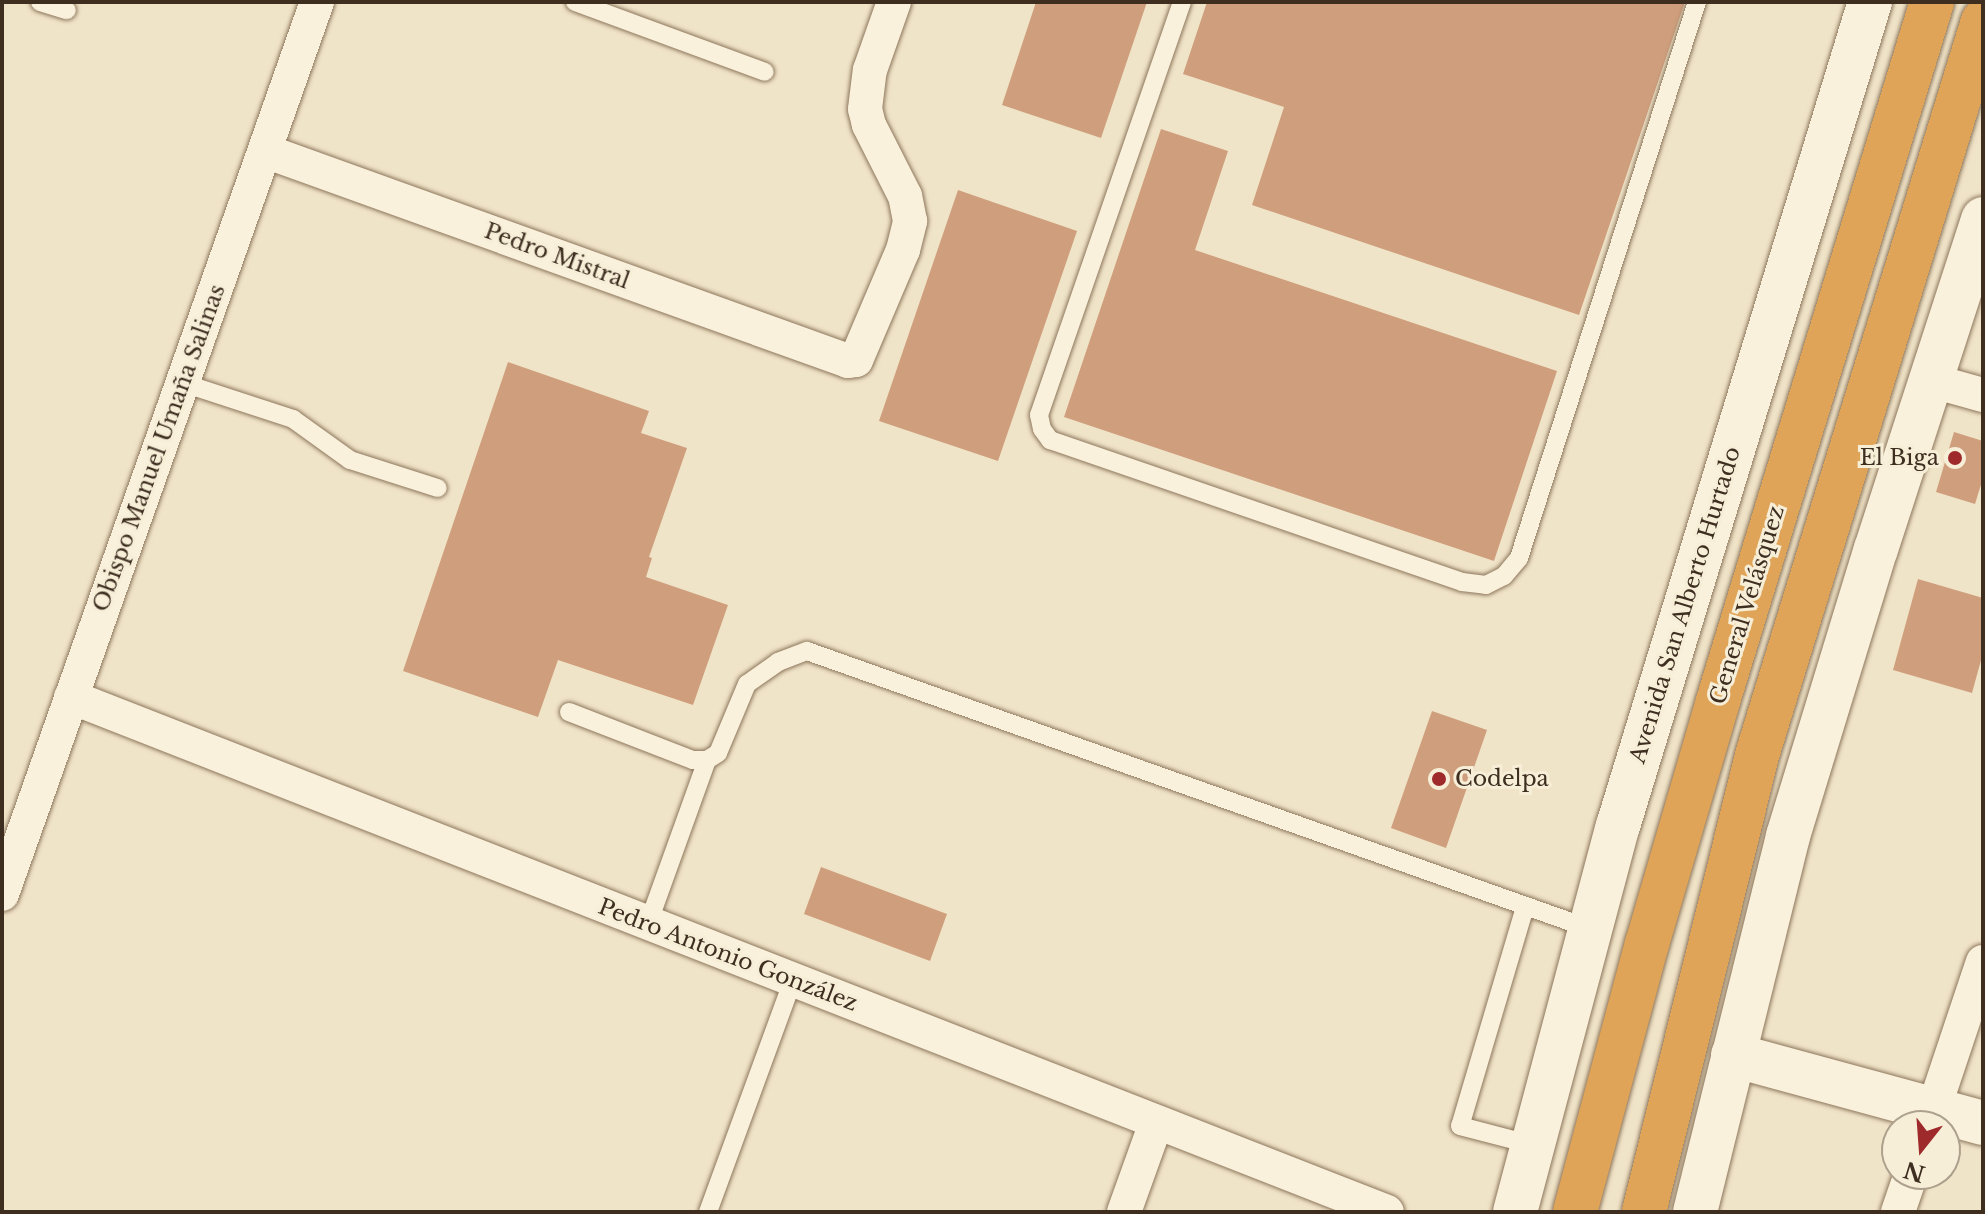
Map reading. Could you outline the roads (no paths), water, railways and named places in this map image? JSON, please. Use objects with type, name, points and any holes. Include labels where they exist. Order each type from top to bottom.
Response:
[{"type":"highway","name":"General Velásquez","points":[[1575,1212],[1623,1026],[1718,701],[1932,2]]},
{"type":"highway","points":[[1644,1212],[1758,752],[1983,21]]},
{"type":"highway","points":[[1940,154],[1983,52]]},
{"type":"main road","name":"Avenida San Alberto Hurtado","points":[[1515,1212],[1588,928],[1870,2]]},
{"type":"main road","points":[[1695,1212],[1788,836],[1929,380],[1983,219]]},
{"type":"main road","points":[[1733,1055],[1906,1110]]},
{"type":"main road","points":[[1961,1121],[1983,1123]]},
{"type":"street","name":"Obispo Manuel Umaña Salinas","points":[[2,894],[317,2]]},
{"type":"street","name":"Pedro Mistral","points":[[265,151],[848,361],[856,360],[861,355],[908,236],[910,221],[905,196],[869,125],[865,109],[870,70],[894,2]]},
{"type":"street","points":[[1929,380],[1983,395]]},
{"type":"street","name":"Pedro Antonio González","points":[[71,697],[1387,1212]]},
{"type":"street","points":[[1934,1110],[1983,962]]},
{"type":"street","points":[[1124,1212],[1156,1123]]},
{"type":"street","points":[[1898,1212],[1906,1190]]},
{"type":"lane","points":[[40,2],[67,10]]},
{"type":"lane","points":[[575,2],[765,72]]},
{"type":"lane","points":[[1182,2],[1039,415],[1042,429],[1050,440],[1462,582],[1486,585],[1504,576],[1519,558],[1697,2]]},
{"type":"lane","points":[[183,383],[293,419],[350,460],[438,488]]},
{"type":"lane","points":[[569,712],[693,760],[707,760],[718,753],[747,684],[778,662],[807,651],[1588,928]]},
{"type":"lane","points":[[648,924],[707,760]]},
{"type":"lane","points":[[1525,907],[1460,1126],[1533,1145]]},
{"type":"lane","points":[[708,1212],[793,980]]},
{"type":"place","name":"El Biga","points":[[1955,458]]},
{"type":"place","name":"Codelpa","points":[[1439,779]]}]
